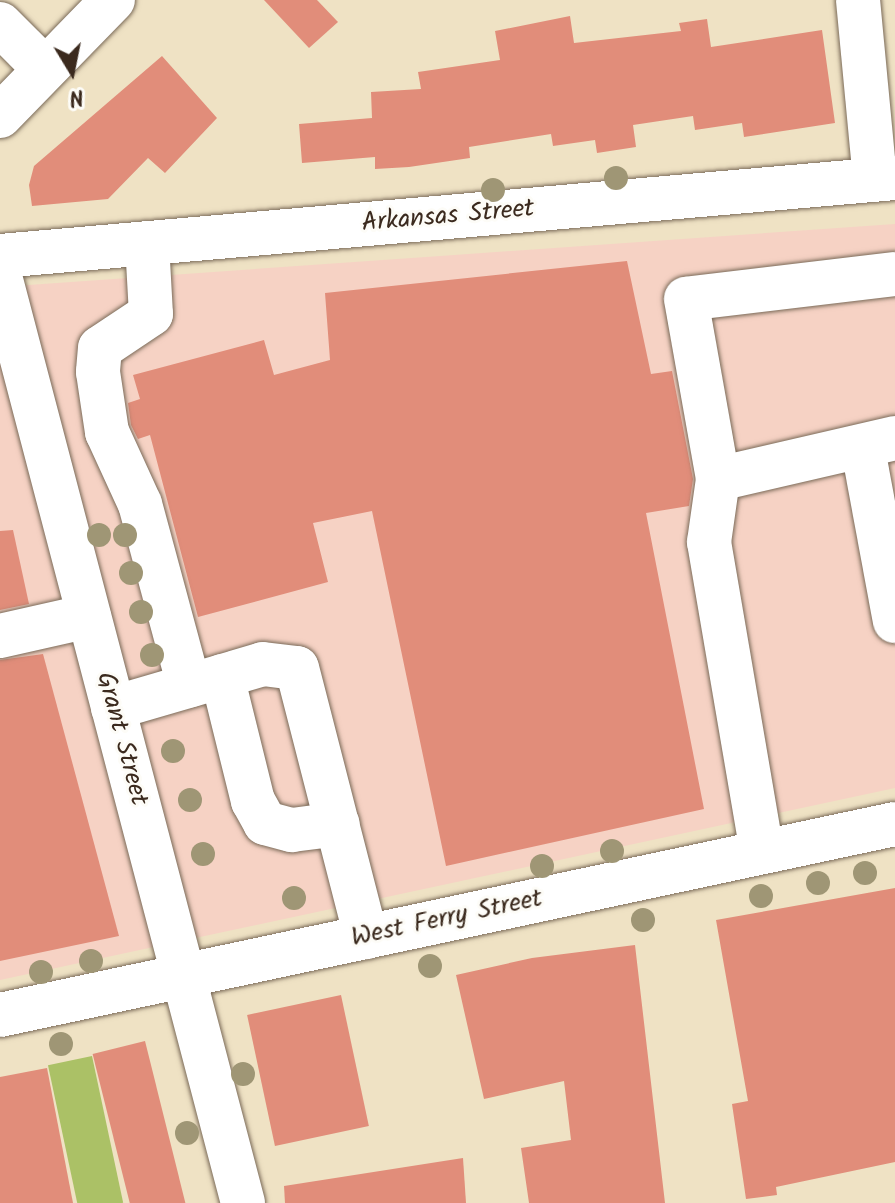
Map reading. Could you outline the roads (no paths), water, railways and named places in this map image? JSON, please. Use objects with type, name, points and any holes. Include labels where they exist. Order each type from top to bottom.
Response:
[{"type":"street","points":[[0,116],[113,0]]},
{"type":"street","points":[[858,0],[885,179]]},
{"type":"street","points":[[0,24],[44,68]]},
{"type":"street","name":"Arkansas Street","points":[[0,256],[885,179]]},
{"type":"street","points":[[147,243],[151,314],[100,348],[98,372],[107,432],[140,504],[205,681],[253,801],[265,823],[292,830],[338,824]]},
{"type":"street","points":[[762,852],[709,542],[718,479],[686,299],[895,274]]},
{"type":"street","name":"Grant Street","points":[[0,276],[243,1203]]},
{"type":"street","points":[[30,390],[98,372]]},
{"type":"street","points":[[718,479],[879,444],[895,621]]},
{"type":"street","points":[[0,636],[89,616]]},
{"type":"street","points":[[113,708],[280,663],[297,668],[366,937]]},
{"type":"street","name":"West Ferry Street","points":[[0,1015],[895,824]]}]
